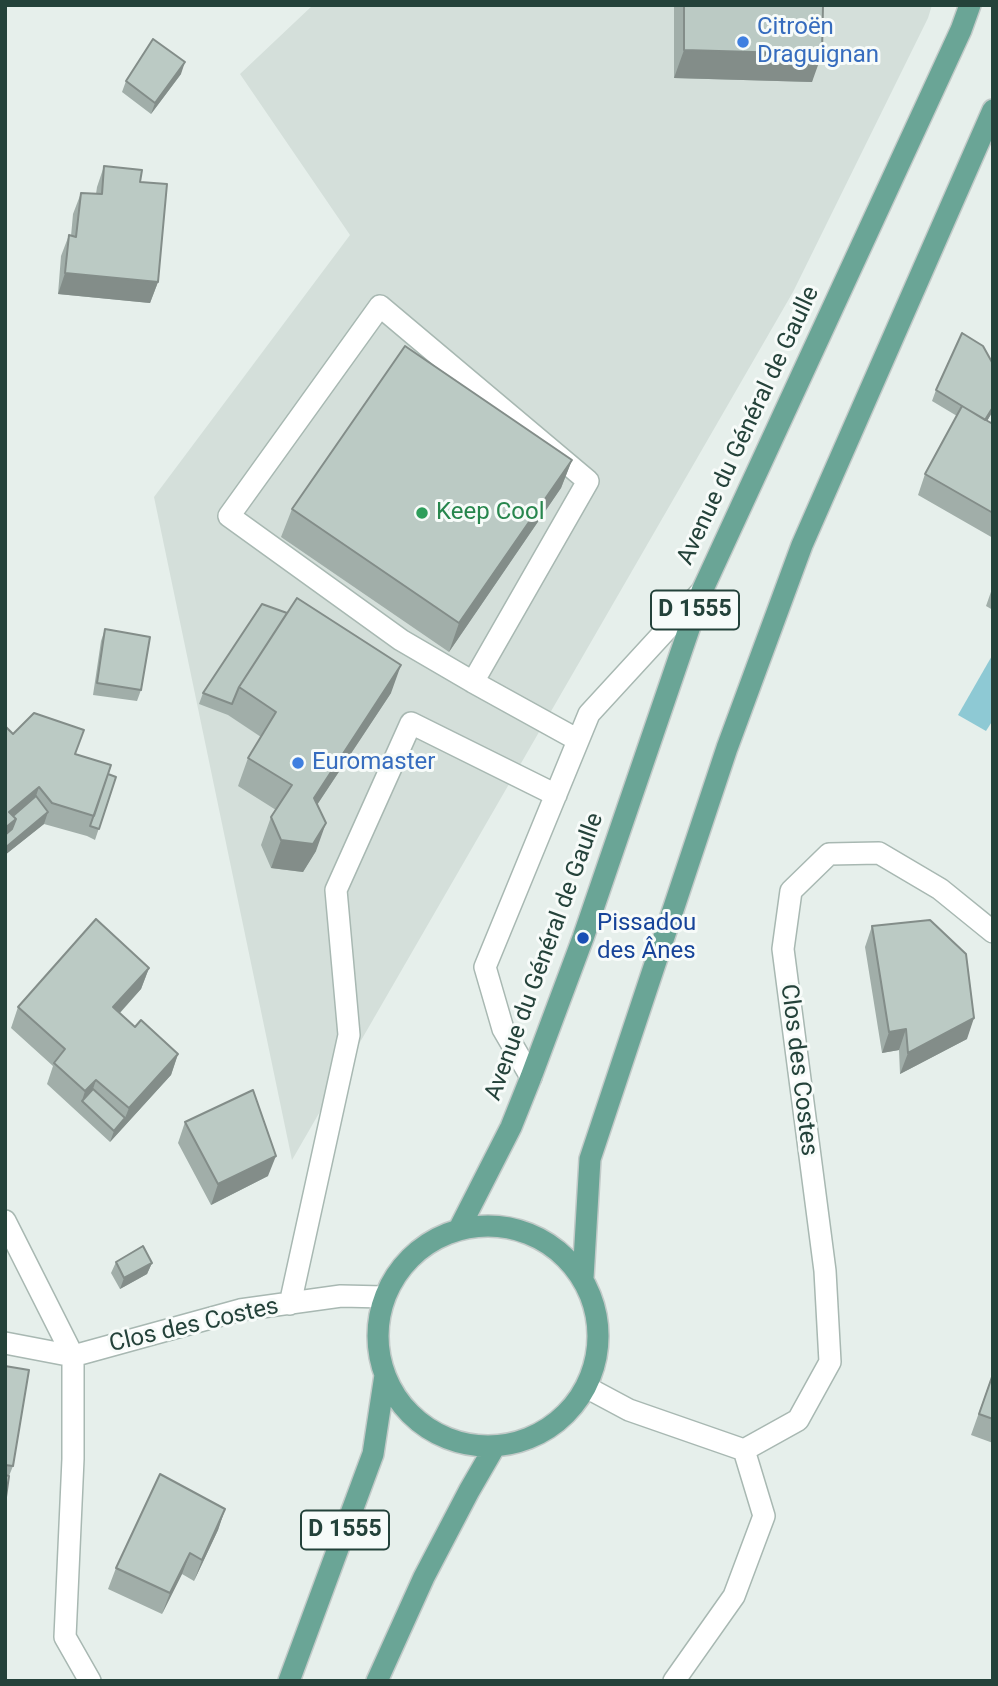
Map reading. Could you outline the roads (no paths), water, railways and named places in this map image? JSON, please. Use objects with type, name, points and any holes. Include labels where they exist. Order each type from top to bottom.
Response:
[{"type":"main road","name":"Avenue du Général de Gaulle","points":[[459,1229],[511,1127],[531,1077],[583,938],[702,591],[961,30],[970,5]]},
{"type":"main road","name":"D 1555","points":[[583,1278],[590,1159],[727,748],[802,545],[993,110]]},
{"type":"main road","points":[[507,1227],[550,1244],[583,1278],[597,1314],[598,1352],[586,1388],[569,1411],[548,1429],[523,1440],[495,1446],[449,1439],[410,1414],[385,1375],[379,1349],[378,1323],[384,1297],[397,1274],[414,1254],[436,1238],[459,1229],[507,1227]]},
{"type":"main road","name":"D 1555","points":[[289,1681],[373,1454],[385,1375]]},
{"type":"main road","points":[[377,1681],[424,1577],[495,1446]]},
{"type":"street","points":[[473,682],[588,481],[380,306],[229,516],[401,640],[473,682],[578,740]]},
{"type":"street","points":[[531,1077],[503,1029],[485,967],[589,714],[702,591]]},
{"type":"street","points":[[290,1304],[349,1035],[336,890],[411,723],[556,795]]},
{"type":"street","name":"Clos des Costes","points":[[744,1450],[798,1420],[830,1362],[825,1271],[783,949],[790,891],[829,854],[879,853],[940,890],[993,932]]},
{"type":"street","points":[[5,1221],[73,1356],[73,1460],[65,1637],[90,1681]]},
{"type":"street","name":"Clos des Costes","points":[[5,1343],[73,1356],[240,1310],[341,1296],[384,1297]]},
{"type":"street","points":[[586,1388],[629,1410],[744,1450],[764,1516],[734,1596],[674,1681]]},
{"type":"water","points":[[993,654],[993,720],[986,731],[958,715]]},
{"type":"place","name":"Citroën Draguignan","points":[[743,42]]},
{"type":"place","name":"Keep Cool","points":[[422,513]]},
{"type":"place","name":"Euromaster","points":[[298,763]]},
{"type":"place","name":"Pissadou des Ânes","points":[[583,938]]}]
